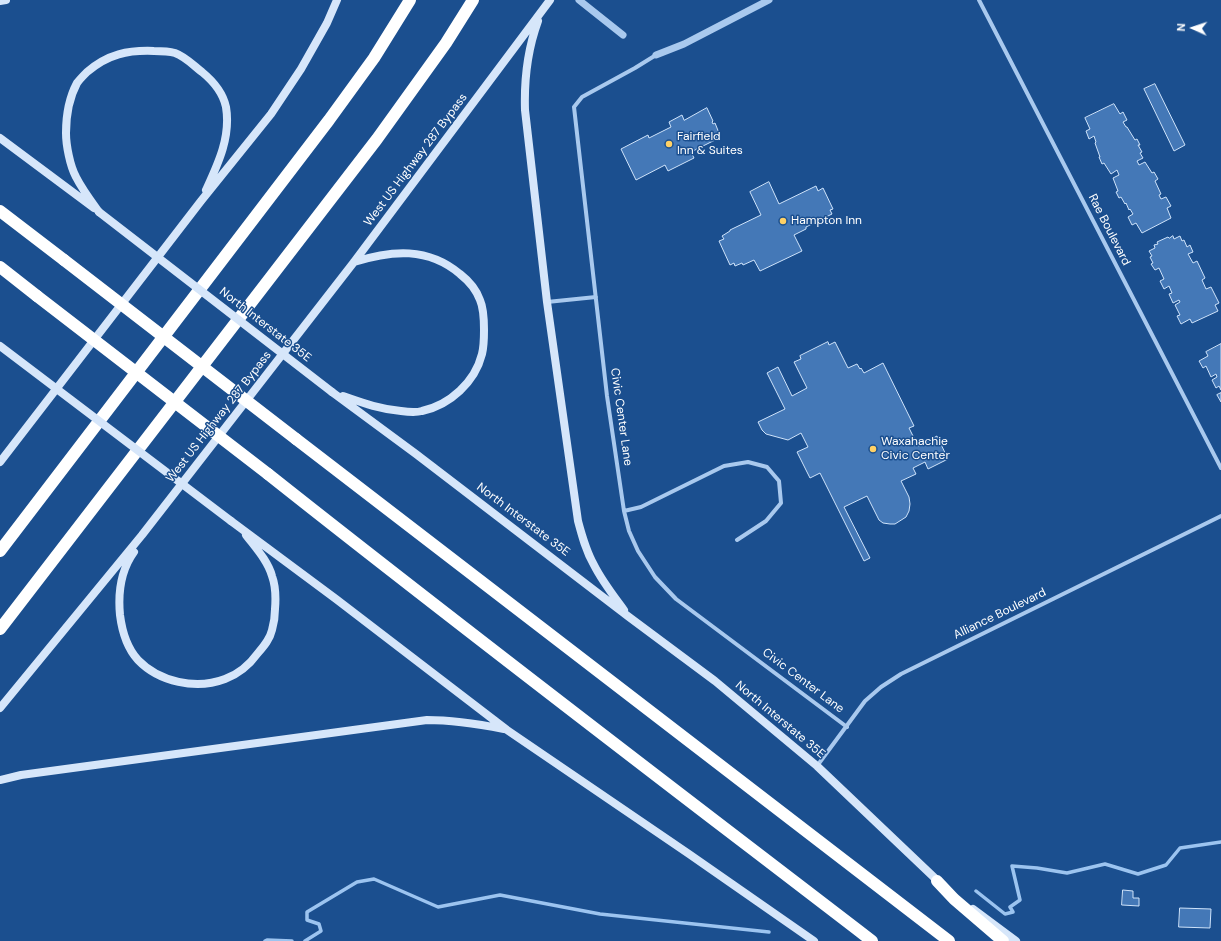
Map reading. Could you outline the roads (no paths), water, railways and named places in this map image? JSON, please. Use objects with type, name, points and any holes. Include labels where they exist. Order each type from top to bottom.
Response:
[{"type":"highway","points":[[0,552],[329,120],[381,49],[410,0]]},
{"type":"highway","points":[[0,629],[377,139],[446,43],[473,0]]},
{"type":"highway","points":[[0,211],[949,941]]},
{"type":"highway","points":[[0,267],[518,669],[872,941]]},
{"type":"highway","points":[[937,881],[954,899],[1003,941]]},
{"type":"main road","points":[[0,1],[6,0]]},
{"type":"main road","points":[[0,462],[282,98],[301,68],[337,0]]},
{"type":"main road","name":"West US Highway 287 Bypass","points":[[0,708],[142,535],[354,262],[550,0]]},
{"type":"main road","points":[[541,13],[532,37],[527,62],[524,84],[525,110],[547,302],[578,521],[593,565],[629,617]]},
{"type":"main road","points":[[99,212],[75,176],[66,134],[67,111],[77,83],[82,76],[93,67],[111,57],[128,51],[157,51],[176,54],[186,59],[208,78],[219,90],[223,98],[226,114],[225,140],[221,156],[201,201]]},
{"type":"main road","name":"North Interstate 35E","points":[[0,138],[99,212],[332,392],[423,458],[629,617],[716,681],[816,766],[937,881],[1016,941]]},
{"type":"main road","points":[[332,392],[386,410],[410,412],[421,411],[442,404],[459,392],[473,374],[483,353],[484,322],[480,300],[474,287],[453,268],[434,258],[412,253],[380,255],[354,262]]},
{"type":"main road","points":[[0,346],[507,730],[814,941]]},
{"type":"main road","points":[[142,535],[137,548],[130,557],[121,580],[119,601],[122,624],[128,645],[138,660],[156,674],[182,683],[208,683],[225,679],[249,665],[266,643],[272,631],[275,618],[276,594],[272,574],[260,554],[242,530]]},
{"type":"main road","points":[[0,780],[21,775],[426,720],[466,722],[507,730]]},
{"type":"street","points":[[578,0],[623,35]]},
{"type":"street","points":[[656,55],[684,44],[769,0]]},
{"type":"street","name":"Rae Boulevard","points":[[979,0],[1221,468]]},
{"type":"street","name":"Civic Center Lane","points":[[656,55],[582,97],[574,107],[607,396],[624,510],[629,531],[638,551],[655,577],[676,599],[847,727]]},
{"type":"street","points":[[547,302],[596,297]]},
{"type":"street","points":[[624,510],[641,507],[724,466],[748,462],[767,467],[779,481],[781,503],[766,521],[737,540]]},
{"type":"street","name":"Alliance Boulevard","points":[[816,766],[847,727],[865,701],[881,687],[901,674],[1221,516]]},
{"type":"waterway","points":[[976,891],[1005,914],[1013,912],[1010,907],[1020,900],[1012,866],[1067,873],[1105,864],[1138,874],[1166,865],[1180,848],[1221,842]]},
{"type":"waterway","points":[[305,941],[321,931],[319,924],[307,920],[307,912],[357,882],[374,879],[438,907],[500,895],[600,914],[769,932]]},
{"type":"waterway","points":[[265,941],[292,941]]},
{"type":"place","name":"Fairfield Inn & Suites","points":[[669,144]]},
{"type":"place","name":"Hampton Inn","points":[[783,221]]},
{"type":"place","name":"Waxahachie Civic Center","points":[[873,449]]}]
